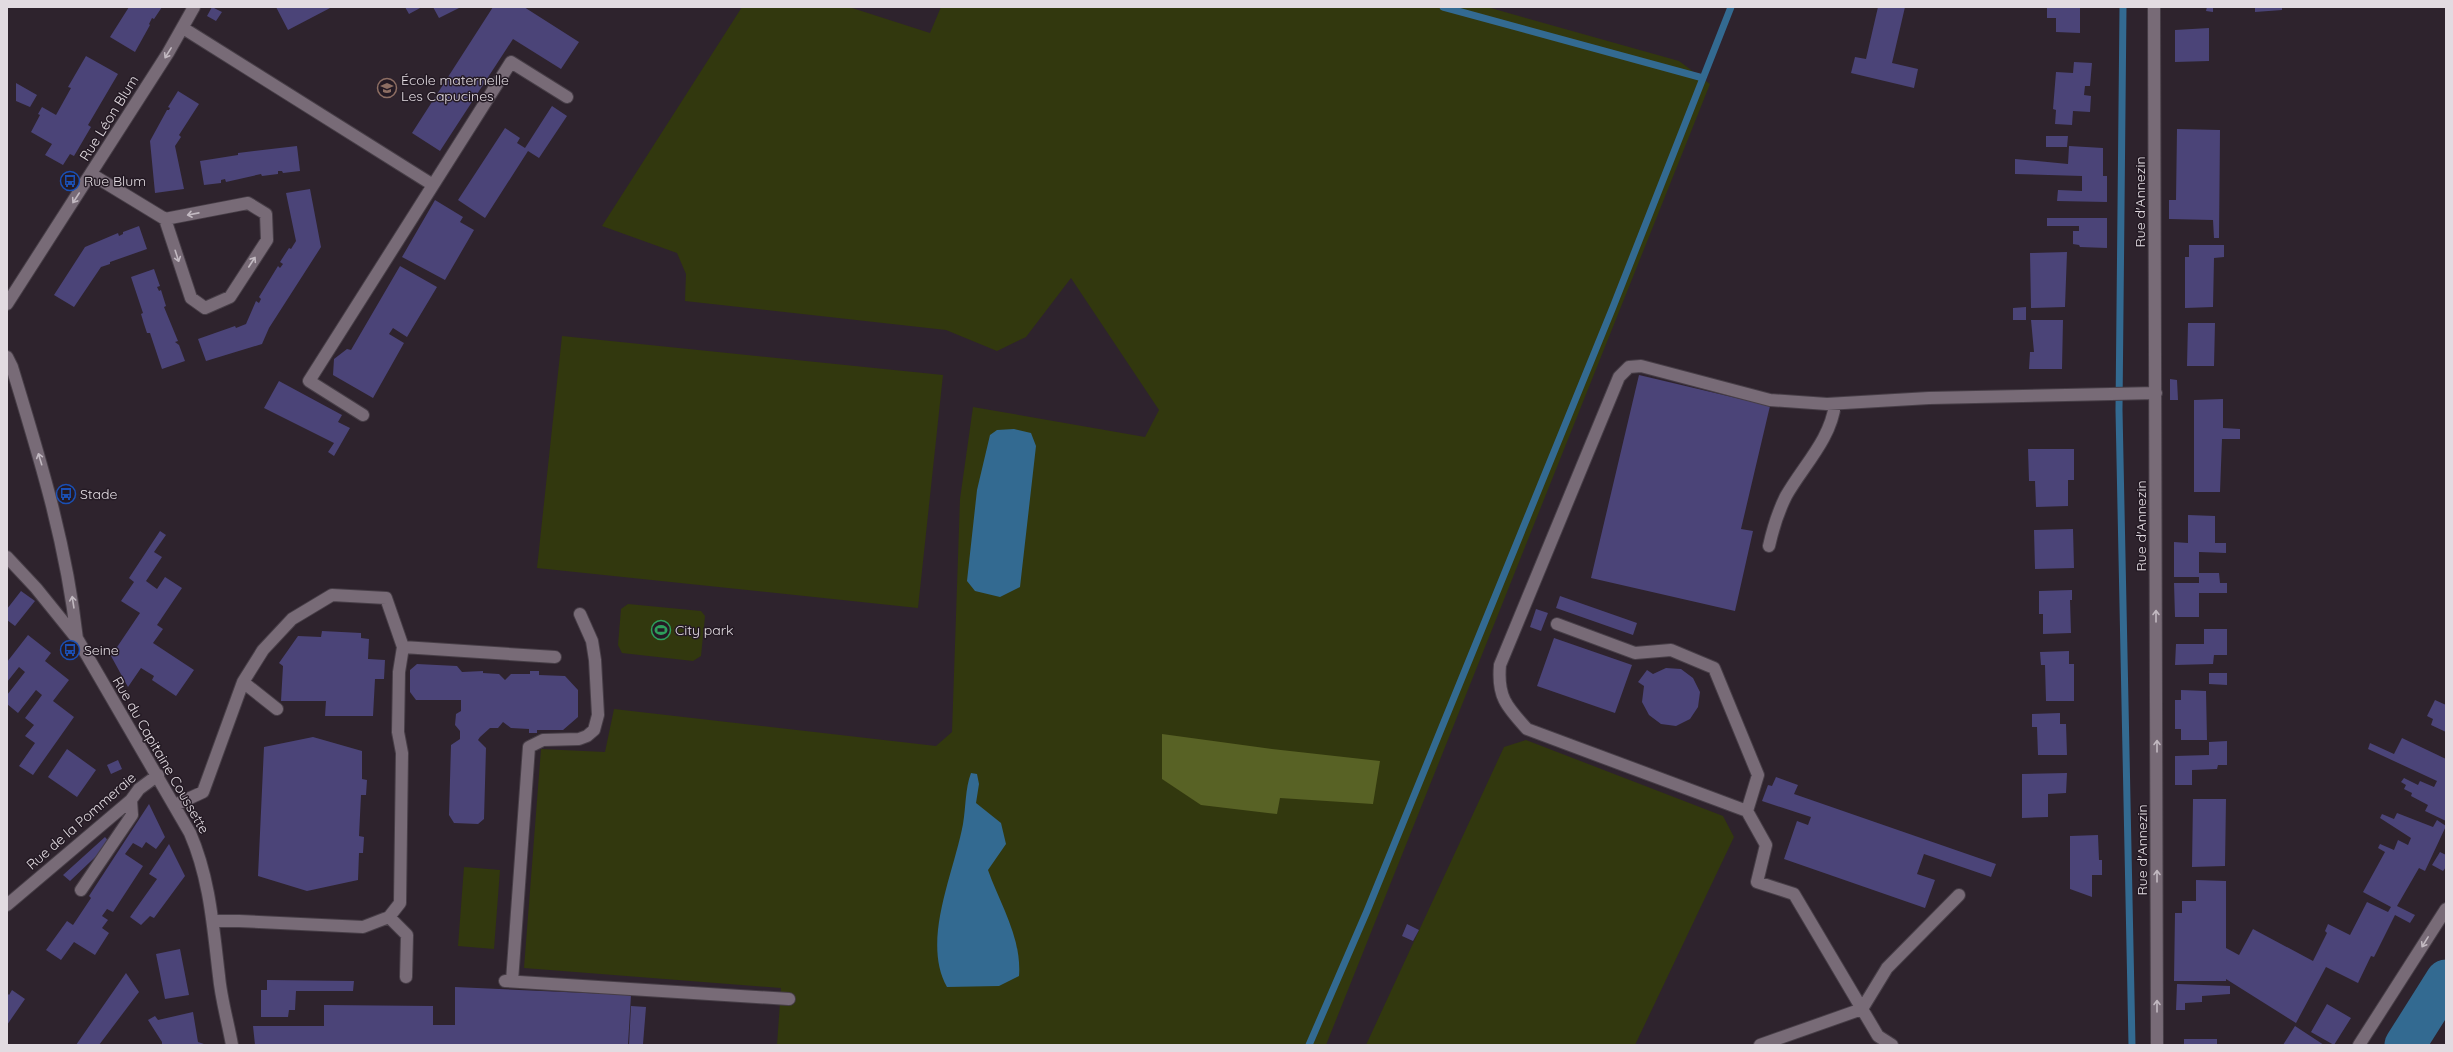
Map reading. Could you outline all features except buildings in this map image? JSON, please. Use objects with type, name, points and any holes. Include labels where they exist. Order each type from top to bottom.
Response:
[{"type":"street","name":"Rue Léon Blum","points":[[9,295],[91,174],[183,28],[194,7]]},
{"type":"street","name":"Rue d'Annezin","points":[[2154,7],[2158,1045]]},
{"type":"street","points":[[183,28],[433,185]]},
{"type":"street","points":[[363,415],[309,381],[511,62],[566,97]]},
{"type":"street","points":[[91,174],[165,219],[191,298],[205,308],[230,297],[267,240],[266,214],[248,203],[165,219]]},
{"type":"street","points":[[7,357],[12,367],[52,496],[64,548],[78,640]]},
{"type":"street","points":[[1892,1045],[1878,1036],[1794,894],[1757,882],[1766,845],[1747,811],[1527,729],[1506,707],[1498,683],[1500,665],[1610,396],[1620,376],[1629,367],[1641,366],[1770,400],[1835,404],[1929,398],[2156,393]]},
{"type":"street","points":[[1769,546],[1774,524],[1786,496],[1825,437],[1833,419],[1835,404]]},
{"type":"street","name":"Rue du Capitaine Coussette","points":[[7,557],[36,588],[78,640],[158,774],[202,860],[213,922],[219,978],[232,1045]]},
{"type":"street","points":[[175,805],[203,792],[243,682],[263,650],[292,619],[332,595],[386,598],[403,647],[399,672],[398,732],[402,760],[400,903],[389,917],[363,927],[239,920],[213,922]]},
{"type":"street","points":[[580,614],[592,641],[598,715],[594,730],[587,736],[579,739],[543,740],[529,747],[508,981],[789,999]]},
{"type":"street","points":[[1557,624],[1635,653],[1671,650],[1714,668],[1758,776],[1747,811]]},
{"type":"street","points":[[403,647],[555,657]]},
{"type":"street","points":[[243,682],[277,709]]},
{"type":"street","name":"Rue de la Pommeraie","points":[[7,905],[131,800],[139,789],[158,774]]},
{"type":"street","points":[[81,890],[132,815],[131,800]]},
{"type":"street","points":[[1760,1045],[1862,1009],[1887,968],[1959,896]]},
{"type":"street","points":[[2359,1045],[2446,909]]},
{"type":"street","points":[[389,917],[407,935],[406,977]]},
{"type":"green space","points":[[742,7],[849,7],[930,33],[941,7],[1487,7],[1679,61],[1710,84],[1326,1045],[777,1045],[781,988],[524,968],[541,749],[605,752],[614,709],[936,746],[952,732],[960,499],[973,407],[1145,437],[1159,410],[1071,278],[1026,337],[997,351],[946,330],[685,301],[686,274],[677,253],[602,226]]},
{"type":"green space","points":[[562,336],[943,375],[918,608],[537,568]]},
{"type":"green space","name":"City park","points":[[628,604],[701,611],[705,616],[701,656],[693,661],[622,653],[618,645],[621,609]]},
{"type":"green space","points":[[1162,734],[1272,749],[1380,761],[1373,804],[1280,798],[1277,814],[1201,805],[1162,779]]},
{"type":"green space","points":[[1526,740],[1723,816],[1734,837],[1635,1045],[1366,1045],[1504,747]]},
{"type":"green space","points":[[464,867],[500,870],[494,949],[458,946]]},
{"type":"water","points":[[1014,429],[1031,433],[1036,446],[1020,587],[1000,597],[975,591],[967,581],[977,490],[990,435],[997,430]]},
{"type":"water","points":[[971,773],[977,774],[979,784],[976,803],[1001,823],[1006,844],[988,870],[1014,935],[1019,962],[1019,976],[999,986],[947,987],[940,969],[937,949],[938,928],[947,885],[959,843]]},
{"type":"waterway","points":[[1443,7],[1703,78]]},
{"type":"waterway","points":[[1309,1045],[1367,911],[1613,307],[1731,7]]},
{"type":"waterway","points":[[2123,7],[2119,410],[2132,1045]]},
{"type":"waterway","points":[[2405,1045],[2446,980]]},
{"type":"place","name":"École maternelle Les Capucines","points":[[387,88]]},
{"type":"place","name":"Rue Blum","points":[[70,181]]},
{"type":"place","name":"Stade","points":[[66,494]]},
{"type":"place","name":"City park","points":[[661,630]]},
{"type":"place","name":"Seine","points":[[70,650]]}]
